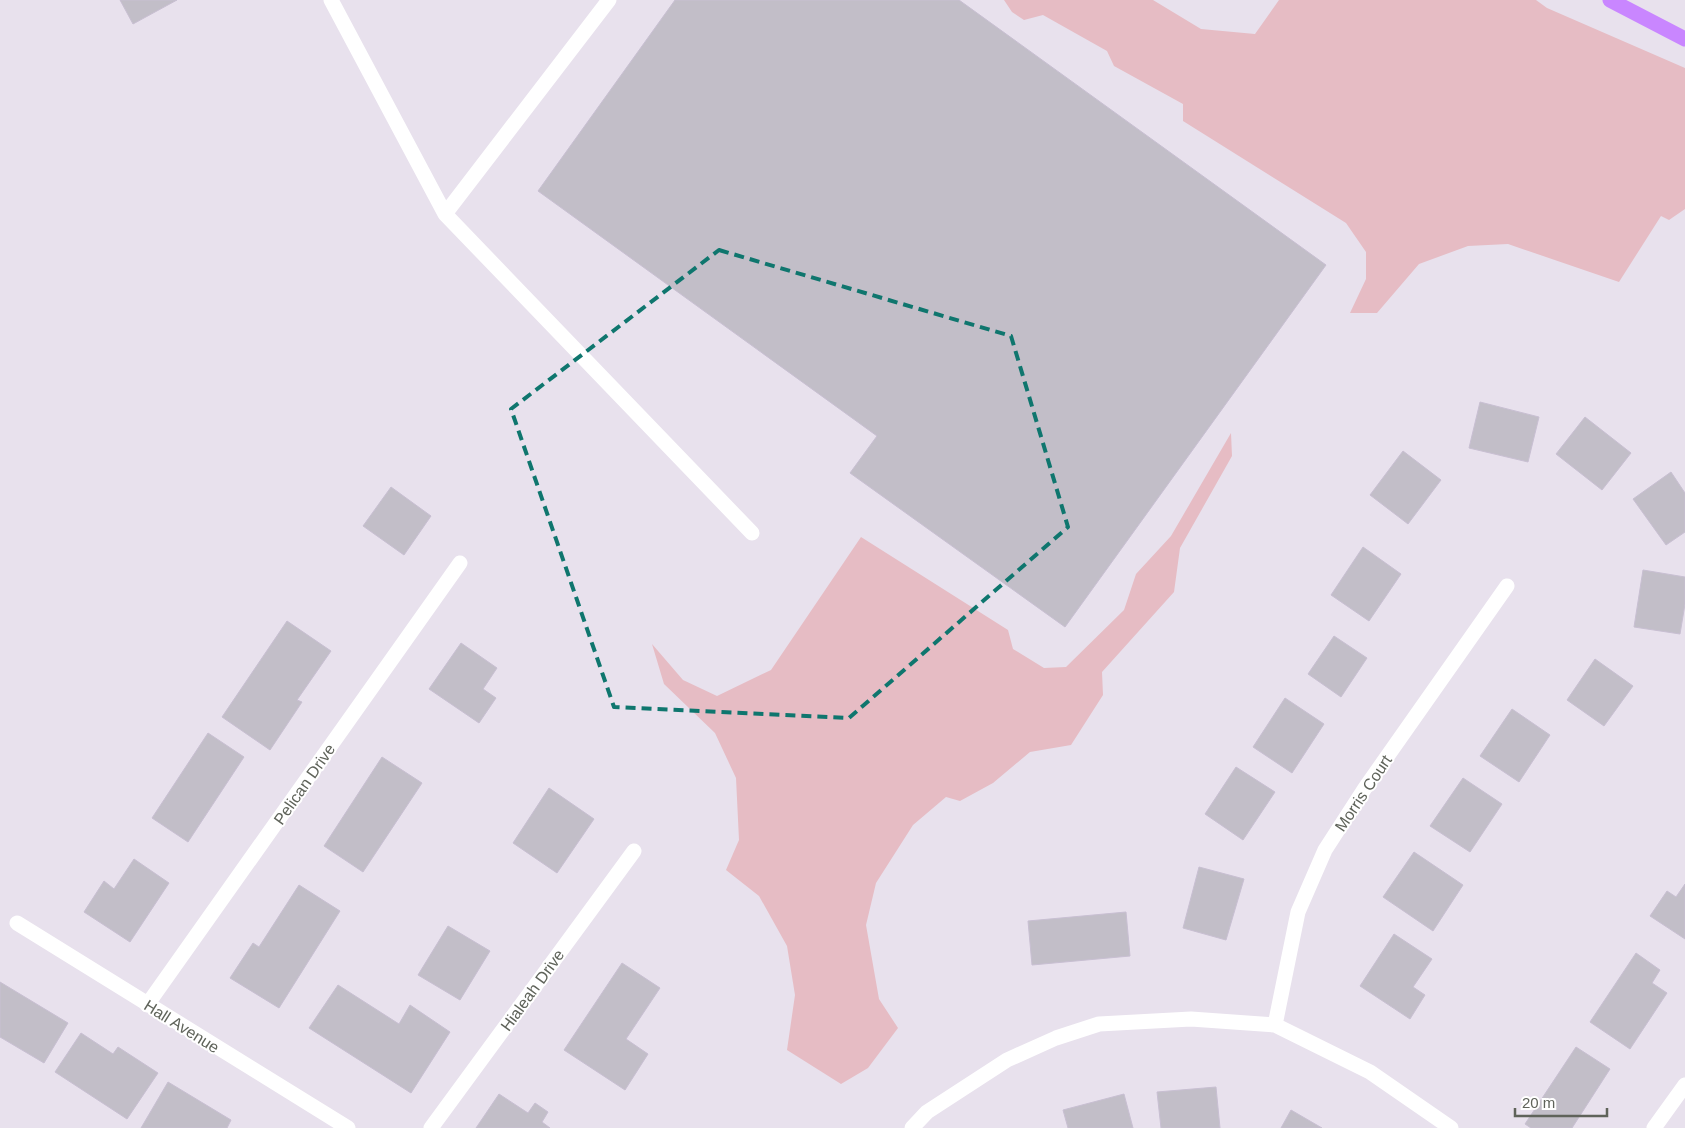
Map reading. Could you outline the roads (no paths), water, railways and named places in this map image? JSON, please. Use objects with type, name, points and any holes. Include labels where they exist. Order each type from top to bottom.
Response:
[{"type":"highway","points":[[1610,0],[1685,39]]},
{"type":"street","points":[[331,0],[445,214],[752,533]]},
{"type":"street","points":[[445,214],[603,2]]},
{"type":"street","name":"Pelican Drive","points":[[147,1004],[460,563]]},
{"type":"street","name":"Morris Court","points":[[1275,1025],[1298,912],[1325,850],[1365,788],[1507,586]]},
{"type":"street","name":"Hialeah Drive","points":[[431,1128],[634,851]]},
{"type":"street","name":"Hall Avenue","points":[[17,922],[348,1128]]},
{"type":"street","points":[[912,1128],[927,1112],[1007,1060],[1056,1038],[1099,1024],[1191,1020],[1275,1025],[1370,1072],[1451,1128]]},
{"type":"street","points":[[1654,1128],[1685,1085]]}]
